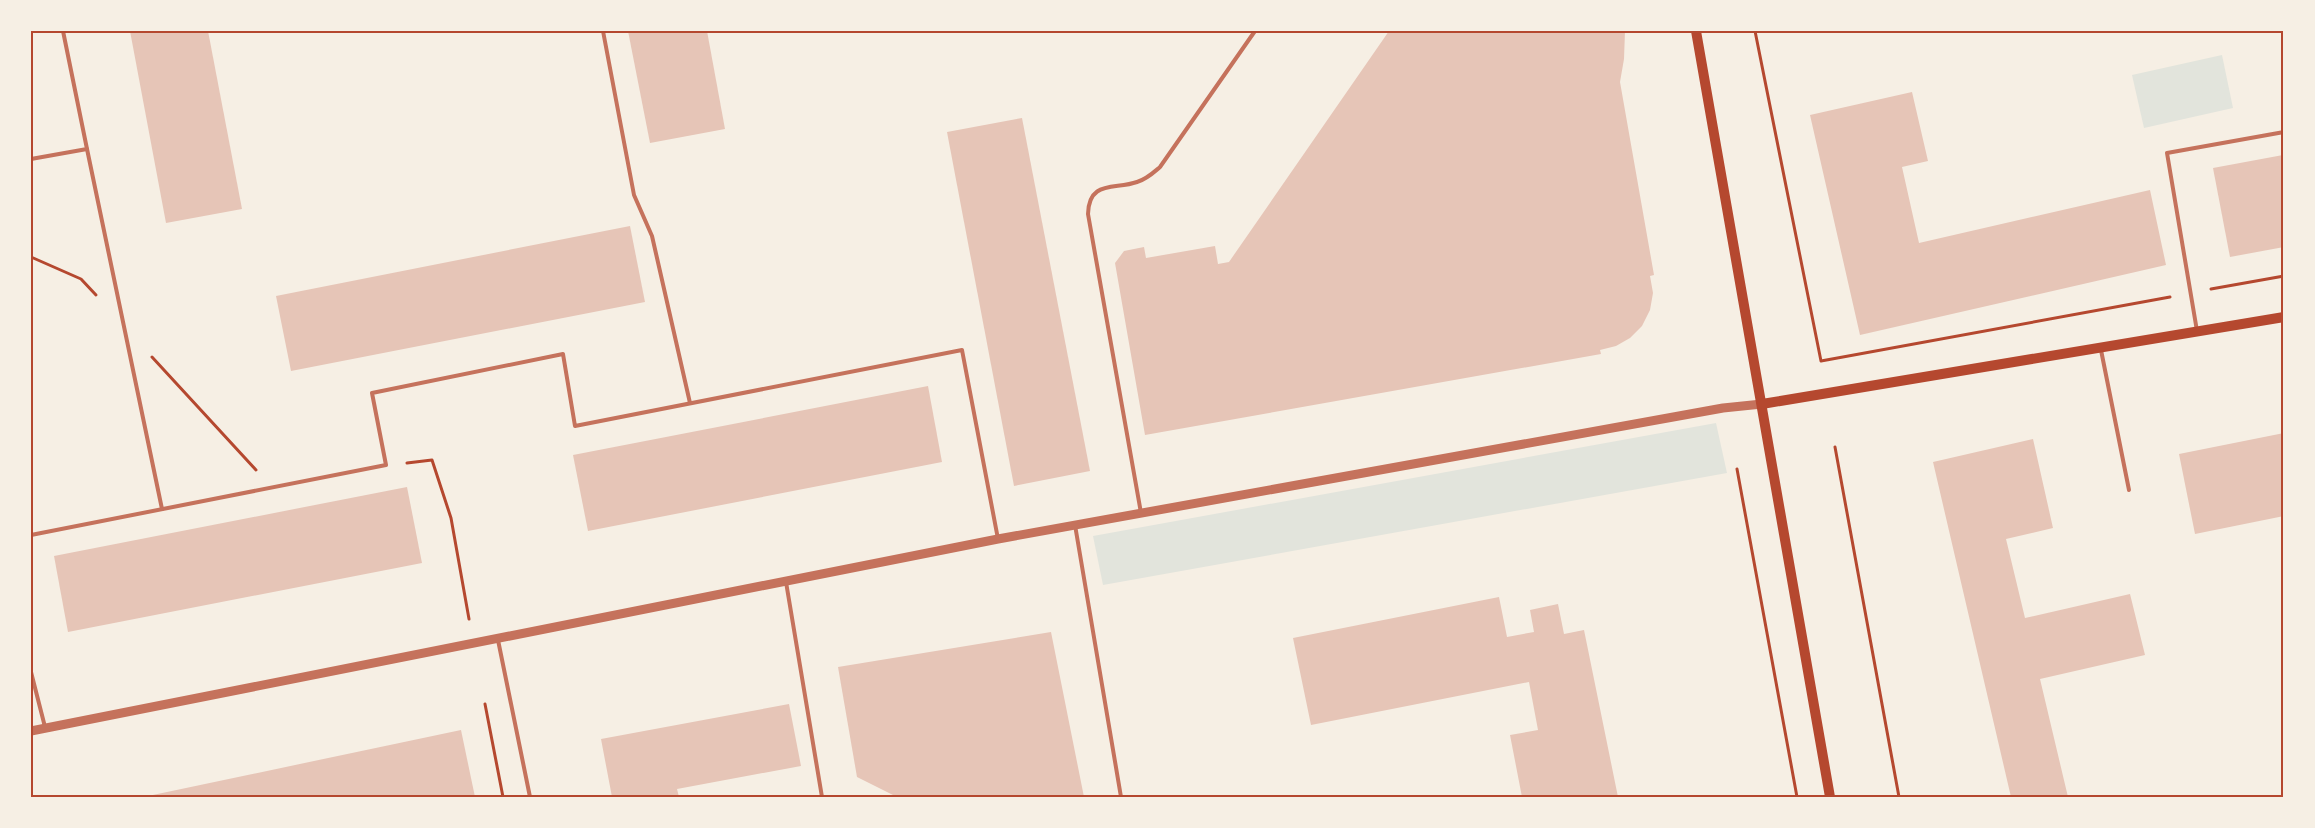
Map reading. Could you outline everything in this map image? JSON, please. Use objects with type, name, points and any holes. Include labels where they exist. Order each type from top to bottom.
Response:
[{"type":"main road","points":[[1696,31],[1830,797]]},
{"type":"main road","points":[[1762,404],[2284,317]]},
{"type":"street","points":[[31,731],[998,538],[1723,408],[1762,404]]},
{"type":"lane","points":[[63,31],[162,509]]},
{"type":"lane","points":[[603,31],[634,195],[652,236],[690,403]]},
{"type":"lane","points":[[1141,513],[1088,214],[1088,202],[1094,193],[1105,188],[1136,182],[1150,176],[1160,167],[1255,31]]},
{"type":"lane","points":[[2197,331],[2167,153],[2284,132]]},
{"type":"lane","points":[[31,159],[87,149]]},
{"type":"lane","points":[[2100,348],[2129,490]]},
{"type":"lane","points":[[31,535],[386,465],[372,393],[563,354],[576,426],[962,350],[998,538]]},
{"type":"lane","points":[[1075,525],[1121,797]]},
{"type":"lane","points":[[786,581],[822,797]]},
{"type":"lane","points":[[498,638],[530,797]]},
{"type":"lane","points":[[31,672],[45,727]]},
{"type":"path","points":[[1755,31],[1821,361],[2284,276]]},
{"type":"path","points":[[31,257],[82,279],[124,326]]},
{"type":"path","points":[[151,355],[271,488]]},
{"type":"path","points":[[1835,447],[1899,797]]},
{"type":"path","points":[[386,465],[432,460],[451,518],[469,619]]},
{"type":"path","points":[[1737,469],[1797,797]]},
{"type":"path","points":[[485,704],[503,797]]},
{"type":"shaded area","points":[[2222,55],[2233,108],[2144,128],[2132,75]]},
{"type":"shaded area","points":[[1716,423],[1727,473],[1103,585],[1093,536]]},
{"type":"building","points":[[130,31],[208,31],[242,209],[166,223]]},
{"type":"building","points":[[628,31],[707,31],[725,129],[650,143]]},
{"type":"building","points":[[1389,31],[1625,31],[1624,59],[1620,82],[1654,275],[1650,276],[1653,293],[1650,310],[1642,326],[1630,338],[1616,346],[1600,350],[1601,354],[1145,435],[1115,263],[1124,251],[1144,247],[1146,258],[1215,246],[1218,264],[1229,262]]},
{"type":"building","points":[[1912,92],[1928,161],[1902,167],[1919,243],[2150,190],[2166,265],[1860,335],[1810,115]]},
{"type":"building","points":[[1022,118],[1090,471],[1014,486],[947,132]]},
{"type":"building","points":[[2283,155],[2284,247],[2230,257],[2213,168]]},
{"type":"building","points":[[630,226],[645,302],[291,371],[276,296]]},
{"type":"building","points":[[928,386],[942,462],[588,531],[573,455]]},
{"type":"building","points":[[2284,433],[2284,516],[2195,534],[2179,454]]},
{"type":"building","points":[[2033,439],[2053,528],[2006,539],[2025,618],[2130,594],[2145,655],[2040,679],[2068,797],[2011,797],[1933,462]]},
{"type":"building","points":[[407,487],[422,563],[68,632],[54,556]]},
{"type":"building","points":[[1499,597],[1507,637],[1534,632],[1530,610],[1558,604],[1564,634],[1584,630],[1618,797],[1522,797],[1510,735],[1538,730],[1529,682],[1311,725],[1293,638]]},
{"type":"building","points":[[1051,632],[1084,797],[897,797],[857,777],[838,667]]},
{"type":"building","points":[[789,704],[801,766],[677,789],[679,797],[612,797],[601,739]]},
{"type":"building","points":[[461,730],[475,797],[148,797],[148,796]]}]
